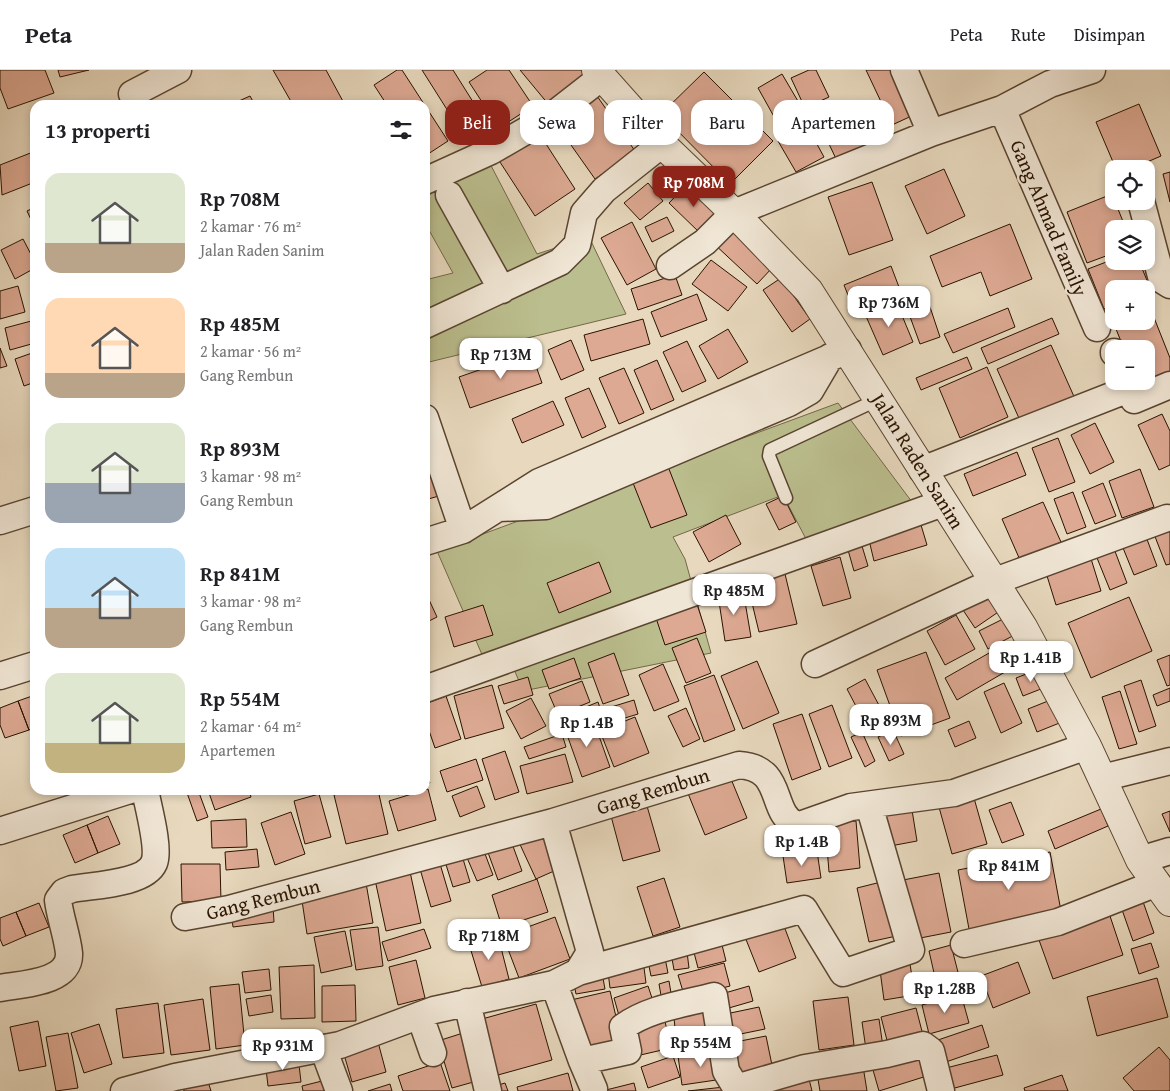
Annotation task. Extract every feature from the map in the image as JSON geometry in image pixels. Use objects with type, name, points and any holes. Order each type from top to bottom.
[{"type":"street","points":[[132,94],[178,70]]},
{"type":"street","points":[[904,70],[932,133]]},
{"type":"street","points":[[670,266],[705,242],[734,213],[932,133],[1002,109],[1047,77],[1092,70]]},
{"type":"street","points":[[430,179],[490,151],[553,115],[599,73]]},
{"type":"street","name":"Jalan Raden Sanim","points":[[599,73],[623,100]]},
{"type":"street","name":"Gang Ahmad Family","points":[[1002,109],[1097,328]]},
{"type":"street","points":[[430,324],[560,262],[577,246],[584,213],[604,190],[661,145]]},
{"type":"street","name":"Jalan Raden Sanim","points":[[663,145],[734,213],[809,291],[839,354],[879,399],[943,504],[995,581],[1050,675],[1087,746],[1140,860],[1163,893]]},
{"type":"street","points":[[449,195],[502,290]]},
{"type":"street","points":[[1143,210],[1162,280],[1170,286]]},
{"type":"street","points":[[430,540],[463,530],[539,482],[839,354]]},
{"type":"street","points":[[1129,390],[1134,400],[1170,385]]},
{"type":"street","points":[[922,470],[1115,390]]},
{"type":"street","points":[[430,433],[463,530]]},
{"type":"street","points":[[430,686],[943,504]]},
{"type":"street","points":[[0,521],[30,512]]},
{"type":"street","points":[[815,664],[995,581],[1167,518]]},
{"type":"street","points":[[0,676],[30,667]]},
{"type":"street","name":"Gang Rembun","points":[[186,917],[229,909],[553,822],[739,765],[754,766],[766,775],[789,822],[797,826],[851,807],[954,793],[1087,746]]},
{"type":"street","points":[[1102,778],[1170,761]]},
{"type":"street","points":[[0,830],[114,795]]},
{"type":"street","points":[[0,988],[47,978],[60,972],[67,965],[69,954],[58,900],[64,892],[136,878],[148,873],[155,862],[155,850],[146,795]]},
{"type":"street","points":[[124,1091],[177,1084],[340,1045],[420,1016],[467,1002],[554,984],[578,972],[804,909],[843,973],[911,950],[869,805]]},
{"type":"street","points":[[553,822],[590,952],[578,972]]},
{"type":"street","points":[[1140,860],[1170,851]]},
{"type":"street","points":[[964,944],[1058,922],[1163,893]]},
{"type":"street","points":[[554,984],[594,1089]]},
{"type":"street","points":[[582,1061],[628,1051],[623,1026],[632,1020],[660,1009],[714,996],[726,1071],[737,1090],[805,1068],[887,1054],[923,1045],[931,1051],[941,1091]]},
{"type":"street","points":[[467,1002],[488,1091]]},
{"type":"street","points":[[420,1016],[433,1053]]},
{"type":"street","points":[[323,1048],[339,1091]]},
{"type":"lane","points":[[786,498],[769,456],[770,450],[879,399]]},
{"type":"green space","points":[[486,156],[537,254],[589,237],[626,314],[430,362],[430,279],[453,273],[430,232],[430,181]]},
{"type":"green space","points":[[838,403],[912,502],[806,539],[783,495],[673,537],[685,559],[711,653],[523,691],[509,657],[487,666],[437,551]]},
{"type":"building","points":[[0,70],[45,70],[54,93],[8,109],[0,88]]},
{"type":"building","points":[[58,70],[89,70],[60,77]]},
{"type":"building","points":[[273,70],[326,70],[342,100],[290,100]]},
{"type":"building","points":[[397,70],[402,70],[422,100],[384,100],[374,85]]},
{"type":"building","points":[[422,70],[453,70],[472,100],[445,100],[445,106]]},
{"type":"building","points":[[487,70],[509,70],[529,100],[520,100],[520,114],[510,121],[510,100],[481,100],[469,82]]},
{"type":"building","points":[[520,70],[581,70],[585,75],[555,100],[545,100]]},
{"type":"building","points":[[809,70],[816,70],[829,97],[822,100],[801,100],[791,78]]},
{"type":"building","points":[[866,70],[899,70],[918,113],[894,124],[894,100],[880,100]]},
{"type":"building","points":[[704,72],[732,100],[691,100],[691,144],[681,134],[681,100],[675,100]]},
{"type":"building","points":[[782,74],[797,100],[773,100],[773,115],[758,88]]},
{"type":"building","points":[[595,93],[604,106],[604,145],[631,145],[635,151],[595,179],[571,145],[594,145],[594,100],[585,100]]},
{"type":"building","points":[[250,96],[252,100],[241,100]]},
{"type":"building","points":[[1139,104],[1161,156],[1152,160],[1112,160],[1096,122]]},
{"type":"building","points":[[430,114],[445,136],[445,143],[430,153]]},
{"type":"building","points":[[763,131],[773,141],[730,184],[692,145],[763,145]]},
{"type":"building","points":[[520,145],[547,145],[575,189],[535,216],[498,159]]},
{"type":"building","points":[[780,145],[817,145],[824,157],[796,172]]},
{"type":"building","points":[[830,145],[876,145],[838,163]]},
{"type":"building","points":[[30,153],[30,184],[2,195],[0,165]]},
{"type":"building","points":[[669,167],[679,177],[672,185],[661,175]]},
{"type":"building","points":[[944,169],[965,216],[927,234],[905,186]]},
{"type":"building","points":[[1170,172],[1170,202],[1163,174]]},
{"type":"building","points":[[872,182],[893,240],[849,255],[828,197]]},
{"type":"building","points":[[648,183],[663,201],[640,220],[624,203]]},
{"type":"building","points":[[688,183],[720,214],[701,234],[669,203]]},
{"type":"building","points":[[1105,197],[1105,210],[1118,210],[1122,220],[1105,220],[1105,256],[1087,263],[1067,212]]},
{"type":"building","points":[[667,217],[674,231],[652,242],[645,227]]},
{"type":"building","points":[[632,222],[656,269],[627,285],[601,238]]},
{"type":"building","points":[[1010,224],[1032,279],[990,296],[981,272],[942,287],[930,256]]},
{"type":"building","points":[[728,226],[773,267],[757,284],[712,242]]},
{"type":"building","points":[[23,239],[30,252],[30,271],[15,279],[1,250]]},
{"type":"building","points":[[711,260],[747,287],[728,311],[692,284]]},
{"type":"building","points":[[1105,262],[1105,270],[1143,270],[1147,280],[1105,280],[1104,309],[1088,269]]},
{"type":"building","points":[[891,266],[902,295],[855,313],[844,285]]},
{"type":"building","points":[[675,275],[682,295],[638,310],[631,289]]},
{"type":"building","points":[[781,278],[810,319],[792,332],[763,290]]},
{"type":"building","points":[[18,286],[25,312],[0,319],[0,291]]},
{"type":"building","points":[[697,294],[707,320],[661,337],[651,312]]},
{"type":"building","points":[[926,295],[940,337],[920,344],[905,303]]},
{"type":"building","points":[[896,301],[913,342],[883,355],[865,314]]},
{"type":"building","points":[[1008,308],[1015,327],[953,353],[944,334]]},
{"type":"building","points":[[1052,318],[1059,334],[988,364],[981,348]]},
{"type":"building","points":[[643,319],[650,344],[591,361],[584,335]]},
{"type":"building","points":[[1155,320],[1170,358],[1170,379],[1155,385],[1155,340],[1120,340],[1116,330],[1155,330]]},
{"type":"building","points":[[30,321],[30,344],[10,350],[5,328]]},
{"type":"building","points":[[728,329],[748,362],[718,379],[699,346]]},
{"type":"building","points":[[571,340],[584,370],[561,380],[548,350]]},
{"type":"building","points":[[687,341],[706,381],[682,392],[663,352]]},
{"type":"building","points":[[1051,345],[1076,401],[1022,425],[997,369]]},
{"type":"building","points":[[0,348],[7,366],[0,368]]},
{"type":"building","points":[[531,352],[542,383],[470,408],[459,377]]},
{"type":"building","points":[[30,354],[30,384],[24,386],[15,359]]},
{"type":"building","points":[[967,357],[972,369],[921,390],[916,378]]},
{"type":"building","points":[[657,360],[674,400],[651,410],[634,370]]},
{"type":"building","points":[[987,367],[1008,417],[960,438],[939,388]]},
{"type":"building","points":[[624,368],[644,413],[619,424],[599,378]]},
{"type":"building","points":[[589,388],[606,427],[582,438],[565,398]]},
{"type":"building","points":[[553,401],[564,425],[522,443],[512,419]]},
{"type":"building","points":[[1162,414],[1170,431],[1170,465],[1159,470],[1138,425]]},
{"type":"building","points":[[1095,423],[1114,462],[1090,474],[1071,435]]},
{"type":"building","points":[[1058,438],[1075,482],[1049,492],[1032,448]]},
{"type":"building","points":[[1017,452],[1026,475],[973,496],[964,474]]},
{"type":"building","points":[[430,456],[442,495],[430,499]]},
{"type":"building","points":[[667,464],[687,515],[651,528],[631,478]]},
{"type":"building","points":[[1140,469],[1154,507],[1122,518],[1109,481]]},
{"type":"building","points":[[1103,483],[1116,516],[1095,524],[1082,492]]},
{"type":"building","points":[[1073,492],[1086,527],[1067,534],[1054,499]]},
{"type":"building","points":[[783,496],[796,522],[779,530],[766,504]]},
{"type":"building","points":[[1043,502],[1061,542],[1020,560],[1002,519]]},
{"type":"building","points":[[726,515],[741,544],[709,562],[693,532]]},
{"type":"building","points":[[921,525],[927,545],[874,561],[869,540]]},
{"type":"building","points":[[1170,528],[1170,564],[1166,565],[1154,534]]},
{"type":"building","points":[[1145,534],[1157,566],[1134,575],[1121,543]]},
{"type":"building","points":[[862,546],[868,566],[854,571],[848,550]]},
{"type":"building","points":[[1113,546],[1127,583],[1110,590],[1095,553]]},
{"type":"building","points":[[1088,549],[1101,591],[1056,605],[1043,563]]},
{"type":"building","points":[[840,557],[851,598],[823,606],[811,566]]},
{"type":"building","points":[[599,562],[611,592],[559,613],[547,583]]},
{"type":"building","points":[[785,574],[797,624],[759,632],[747,582]]},
{"type":"building","points":[[995,588],[1007,606],[975,628],[963,610]]},
{"type":"building","points":[[743,590],[751,637],[725,641],[718,595]]},
{"type":"building","points":[[1129,597],[1152,651],[1091,678],[1068,623]]},
{"type":"building","points":[[695,598],[706,632],[665,645],[654,612]]},
{"type":"building","points":[[430,602],[437,617],[430,620]]},
{"type":"building","points":[[483,605],[493,635],[454,647],[445,617]]},
{"type":"building","points":[[1013,614],[1022,631],[988,649],[979,631]]},
{"type":"building","points":[[956,615],[975,649],[945,665],[927,631]]},
{"type":"building","points":[[697,638],[711,673],[686,683],[672,648]]},
{"type":"building","points":[[1005,644],[1017,665],[957,700],[945,678]]},
{"type":"building","points":[[926,652],[950,718],[901,736],[877,670]]},
{"type":"building","points":[[614,653],[629,695],[603,704],[588,663]]},
{"type":"building","points":[[1170,655],[1170,685],[1167,686],[1157,660]]},
{"type":"building","points":[[574,658],[581,678],[549,689],[542,670]]},
{"type":"building","points":[[757,661],[779,713],[743,729],[721,676]]},
{"type":"building","points":[[663,664],[679,701],[654,711],[639,675]]},
{"type":"building","points":[[1039,669],[1046,687],[1023,696],[1016,678]]},
{"type":"building","points":[[714,675],[735,730],[704,742],[684,686]]},
{"type":"building","points":[[528,677],[533,695],[504,704],[498,686]]},
{"type":"building","points":[[865,679],[889,724],[870,733],[847,689]]},
{"type":"building","points":[[1141,680],[1156,726],[1139,732],[1124,686]]},
{"type":"building","points":[[582,681],[590,702],[558,715],[549,694]]},
{"type":"building","points":[[1004,683],[1022,723],[1001,733],[984,692]]},
{"type":"building","points":[[492,685],[504,728],[465,739],[454,696]]},
{"type":"building","points":[[1170,688],[1170,701],[1157,706],[1153,695]]},
{"type":"building","points":[[1120,691],[1137,744],[1119,749],[1102,697]]},
{"type":"building","points":[[446,696],[461,739],[435,748],[430,734],[430,702]]},
{"type":"building","points":[[30,697],[29,730],[18,701]]},
{"type":"building","points":[[531,698],[546,726],[521,739],[506,711]]},
{"type":"building","points":[[1053,699],[1062,722],[1037,732],[1028,709]]},
{"type":"building","points":[[634,700],[638,714],[612,722],[608,708]]},
{"type":"building","points":[[18,701],[29,730],[5,738],[0,725],[0,708]]},
{"type":"building","points":[[598,702],[601,711],[566,725],[562,717]]},
{"type":"building","points":[[832,705],[852,758],[829,767],[809,714]]},
{"type":"building","points":[[686,708],[700,739],[683,747],[668,716]]},
{"type":"building","points":[[802,714],[821,769],[792,780],[773,724]]},
{"type":"building","points":[[635,717],[649,753],[614,767],[600,731]]},
{"type":"building","points":[[593,719],[610,767],[582,777],[565,729]]},
{"type":"building","points":[[969,721],[976,738],[955,747],[948,730]]},
{"type":"building","points":[[893,730],[904,754],[889,761],[878,737]]},
{"type":"building","points":[[862,732],[875,761],[865,767],[851,737]]},
{"type":"building","points":[[562,734],[566,747],[529,759],[524,747]]},
{"type":"building","points":[[505,751],[519,792],[495,800],[482,759]]},
{"type":"building","points":[[565,754],[573,782],[527,794],[520,766]]},
{"type":"building","points":[[476,759],[483,780],[447,792],[440,771]]},
{"type":"building","points":[[729,774],[747,818],[705,835],[687,791]]},
{"type":"building","points":[[477,786],[485,807],[460,817],[452,796]]},
{"type":"building","points":[[972,791],[987,844],[952,854],[937,800]]},
{"type":"building","points":[[188,795],[200,795],[208,817],[197,821]]},
{"type":"building","points":[[210,795],[250,795],[251,797],[215,810]]},
{"type":"building","points":[[319,795],[331,837],[305,844],[294,801]]},
{"type":"building","points":[[334,795],[379,795],[388,834],[346,844]]},
{"type":"building","points":[[408,795],[430,795],[436,820],[398,831],[389,801]]},
{"type":"building","points":[[1011,802],[1024,835],[1002,843],[989,810]]},
{"type":"building","points":[[647,806],[660,851],[623,861],[611,816]]},
{"type":"building","points":[[1101,809],[1108,826],[1055,849],[1048,831]]},
{"type":"building","points":[[912,810],[917,841],[885,847],[880,816]]},
{"type":"building","points":[[1170,811],[1170,832],[1162,814]]},
{"type":"building","points":[[291,812],[305,854],[275,865],[261,823]]},
{"type":"building","points":[[108,816],[120,844],[98,853],[87,825]]},
{"type":"building","points":[[246,819],[247,847],[212,848],[211,821]]},
{"type":"building","points":[[856,821],[860,868],[829,872],[825,823]]},
{"type":"building","points":[[87,825],[98,853],[75,863],[63,835]]},
{"type":"building","points":[[542,825],[563,867],[536,879],[517,838]]},
{"type":"building","points":[[510,838],[522,871],[498,880],[486,847]]},
{"type":"building","points":[[482,846],[493,875],[477,881],[465,853]]},
{"type":"building","points":[[257,849],[259,867],[226,870],[225,852]]},
{"type":"building","points":[[460,849],[470,882],[453,887],[443,855]]},
{"type":"building","points":[[817,851],[821,878],[787,883],[783,856]]},
{"type":"building","points":[[1050,852],[1061,911],[969,929],[958,870]]},
{"type":"building","points":[[438,857],[451,901],[431,907],[418,862]]},
{"type":"building","points":[[181,864],[220,864],[221,901],[182,902]]},
{"type":"building","points":[[409,867],[421,923],[386,931],[374,875]]},
{"type":"building","points":[[939,873],[951,932],[910,940],[898,881]]},
{"type":"building","points":[[664,878],[680,927],[653,936],[637,887]]},
{"type":"building","points":[[537,879],[548,912],[502,927],[492,895]]},
{"type":"building","points":[[889,880],[901,935],[869,942],[857,888]]},
{"type":"building","points":[[366,883],[373,923],[307,934],[301,894]]},
{"type":"building","points":[[1141,896],[1154,933],[1133,941],[1120,904]]},
{"type":"building","points":[[39,903],[49,927],[26,936],[16,912]]},
{"type":"building","points":[[273,906],[274,922],[233,927],[231,910]]},
{"type":"building","points":[[16,912],[26,936],[3,946],[0,939],[0,918]]},
{"type":"building","points":[[1110,916],[1123,955],[1053,979],[1039,940]]},
{"type":"building","points":[[555,917],[570,959],[519,978],[503,936]]},
{"type":"building","points":[[781,918],[796,958],[759,972],[743,932]]},
{"type":"building","points":[[378,927],[383,966],[356,970],[350,930]]},
{"type":"building","points":[[424,929],[431,948],[388,961],[382,942]]},
{"type":"building","points":[[345,931],[352,966],[321,973],[314,937]]},
{"type":"building","points":[[719,933],[726,961],[698,968],[691,941]]},
{"type":"building","points":[[498,936],[509,979],[482,987],[469,944]]},
{"type":"building","points":[[1151,943],[1159,967],[1139,974],[1131,949]]},
{"type":"building","points":[[686,944],[689,968],[674,970],[670,947]]},
{"type":"building","points":[[951,945],[960,980],[937,986],[929,951]]},
{"type":"building","points":[[664,953],[668,973],[651,976],[647,956]]},
{"type":"building","points":[[909,958],[915,995],[884,1000],[879,963]]},
{"type":"building","points":[[416,960],[425,998],[398,1005],[389,967]]},
{"type":"building","points":[[643,960],[646,983],[610,988],[607,964]]},
{"type":"building","points":[[1018,962],[1030,993],[993,1008],[981,976]]},
{"type":"building","points":[[724,963],[730,986],[685,998],[678,975]]},
{"type":"building","points":[[314,965],[315,1018],[281,1019],[279,967]]},
{"type":"building","points":[[269,969],[271,990],[245,993],[242,972]]},
{"type":"building","points":[[602,973],[605,989],[576,994],[573,979]]},
{"type":"building","points":[[1157,978],[1168,1017],[1097,1036],[1087,997]]},
{"type":"building","points":[[669,981],[672,999],[662,1001],[659,984]]},
{"type":"building","points":[[239,984],[245,1045],[216,1049],[210,987]]},
{"type":"building","points":[[355,985],[356,1021],[322,1022],[322,986]]},
{"type":"building","points":[[648,986],[655,1007],[620,1019],[614,998]]},
{"type":"building","points":[[749,986],[753,1001],[722,1010],[718,995]]},
{"type":"building","points":[[610,991],[623,1047],[584,1056],[571,1000]]},
{"type":"building","points":[[961,994],[969,1023],[929,1034],[922,1005]]},
{"type":"building","points":[[271,995],[273,1012],[249,1016],[246,999]]},
{"type":"building","points":[[848,997],[854,1045],[819,1050],[813,1001]]},
{"type":"building","points":[[203,999],[210,1050],[171,1055],[164,1005]]},
{"type":"building","points":[[158,1003],[164,1053],[123,1058],[116,1009]]},
{"type":"building","points":[[536,1004],[552,1060],[498,1075],[482,1019]]},
{"type":"building","points":[[709,1005],[714,1041],[677,1046],[673,1009]]},
{"type":"building","points":[[759,1007],[765,1029],[726,1037],[721,1015]]},
{"type":"building","points":[[916,1008],[924,1039],[889,1048],[881,1017]]},
{"type":"building","points":[[664,1017],[671,1048],[636,1056],[629,1025]]},
{"type":"building","points":[[879,1019],[884,1054],[867,1056],[862,1022]]},
{"type":"building","points":[[38,1021],[46,1066],[19,1071],[10,1027]]},
{"type":"building","points":[[99,1024],[112,1064],[84,1073],[71,1033]]},
{"type":"building","points":[[982,1025],[989,1047],[943,1063],[935,1041]]},
{"type":"building","points":[[68,1033],[78,1088],[56,1091],[46,1037]]},
{"type":"building","points":[[463,1033],[477,1081],[452,1088],[438,1041]]},
{"type":"building","points":[[766,1036],[773,1070],[737,1077],[730,1043]]},
{"type":"building","points":[[378,1042],[386,1072],[352,1082],[343,1051]]},
{"type":"building","points":[[1159,1047],[1170,1060],[1170,1091],[1134,1091],[1123,1078]]},
{"type":"building","points":[[922,1048],[930,1075],[879,1091],[871,1063]]},
{"type":"building","points":[[720,1051],[723,1079],[682,1085],[678,1056]]},
{"type":"building","points":[[997,1055],[1003,1075],[951,1089],[946,1068]]},
{"type":"building","points":[[298,1056],[301,1082],[268,1086],[265,1060]]},
{"type":"building","points":[[673,1056],[680,1077],[648,1088],[641,1067]]},
{"type":"building","points":[[862,1060],[867,1091],[820,1091],[816,1068]]},
{"type":"building","points":[[440,1062],[450,1091],[403,1091],[398,1076]]},
{"type":"building","points":[[205,1072],[211,1091],[184,1091],[180,1080]]},
{"type":"building","points":[[568,1073],[573,1091],[518,1091],[517,1087]]},
{"type":"building","points":[[808,1075],[812,1091],[754,1091]]},
{"type":"building","points":[[1062,1075],[1068,1091],[1025,1091],[1024,1088]]},
{"type":"building","points":[[334,1078],[337,1091],[303,1091],[302,1086]]},
{"type":"building","points":[[505,1083],[508,1091],[496,1091],[495,1086]]},
{"type":"building","points":[[634,1083],[636,1091],[602,1091]]},
{"type":"building","points":[[390,1084],[392,1091],[368,1091]]},
{"type":"building","points":[[733,1086],[734,1091],[688,1091]]}]
